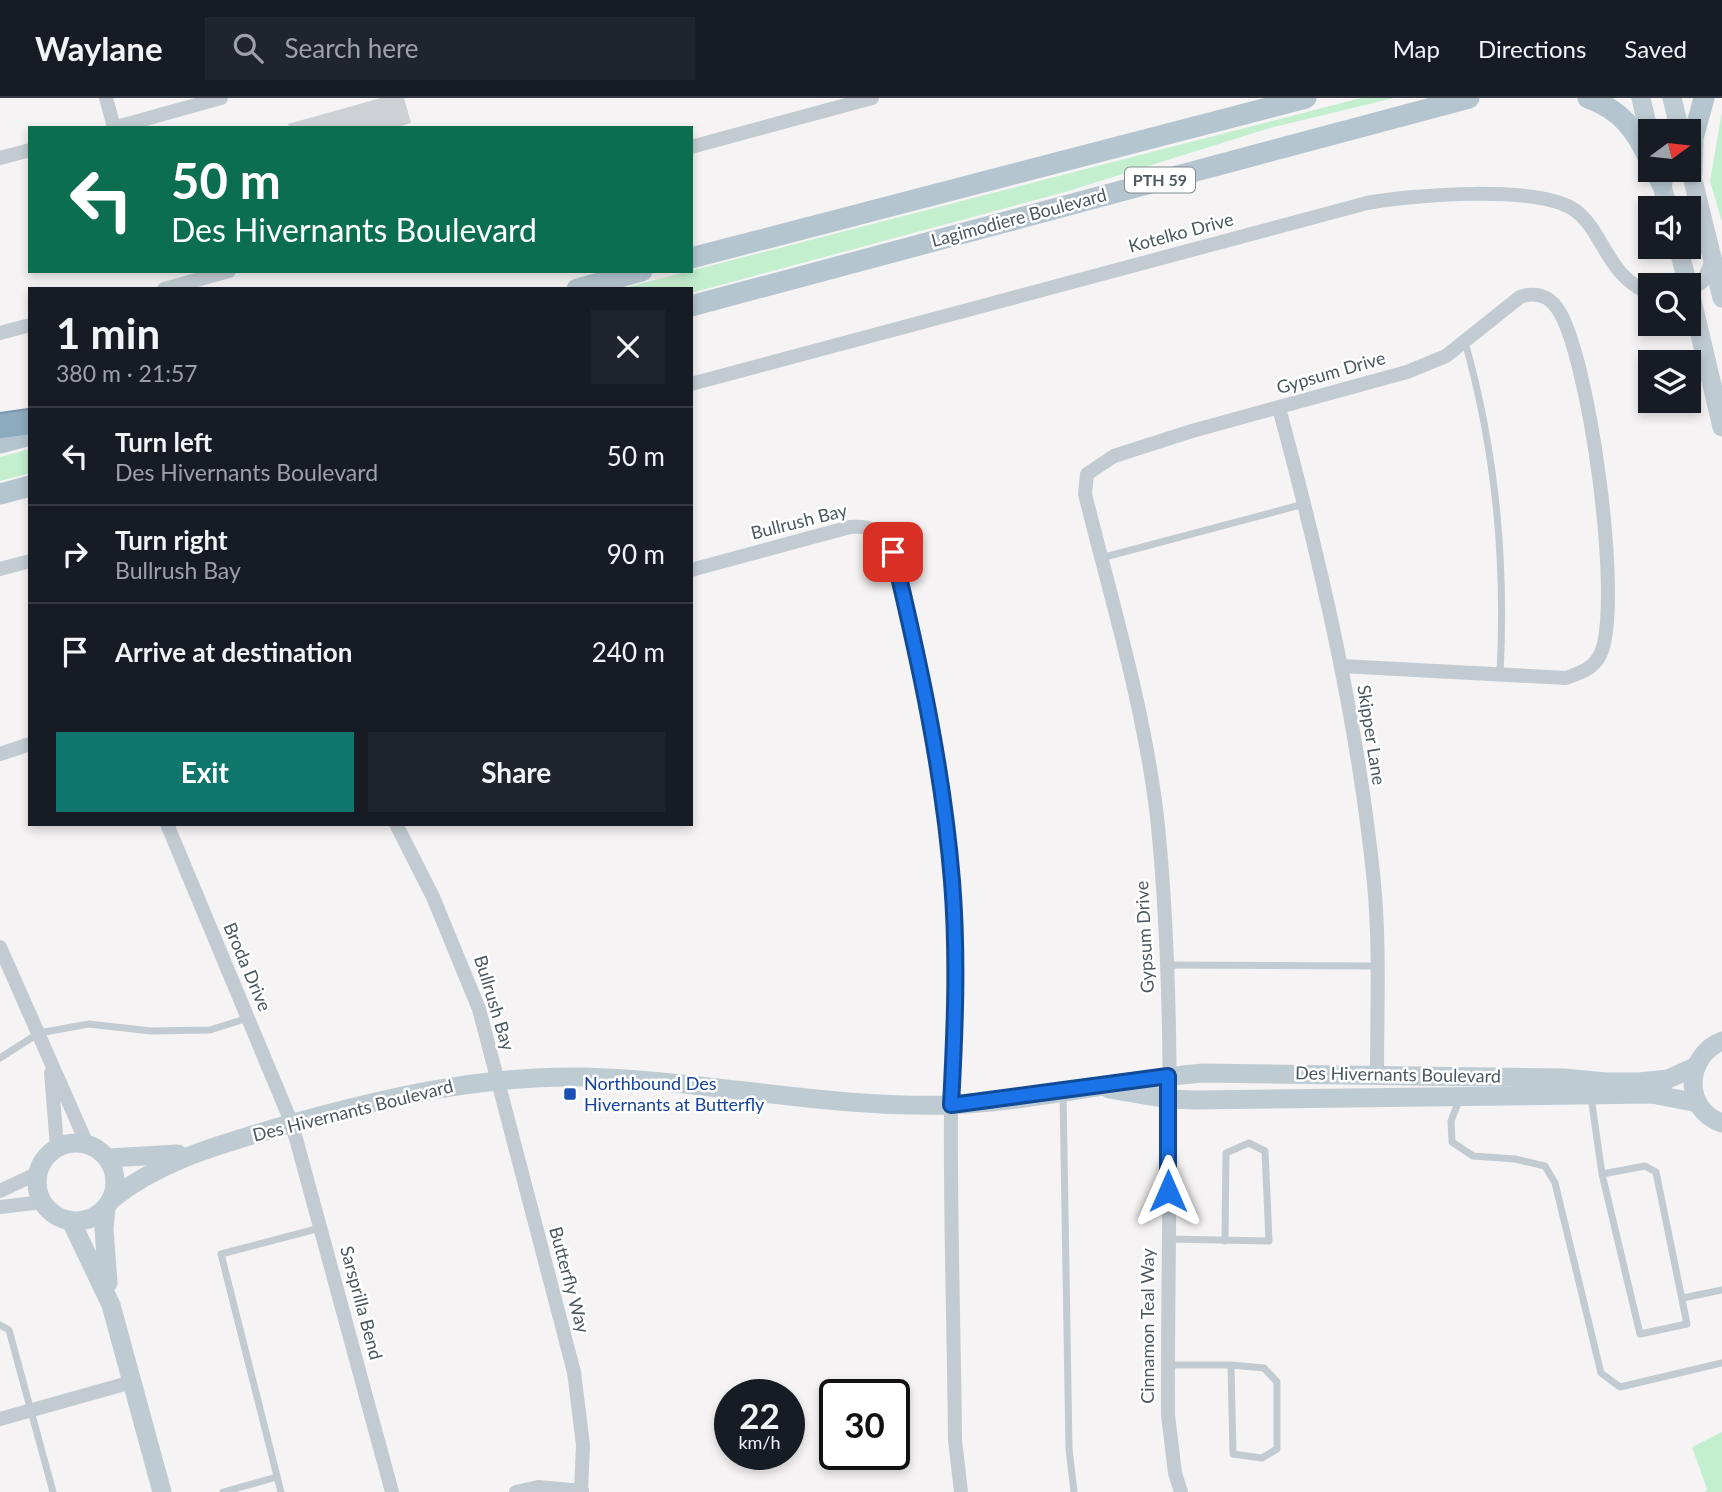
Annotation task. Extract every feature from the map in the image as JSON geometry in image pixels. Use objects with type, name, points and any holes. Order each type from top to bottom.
[{"type":"highway","points":[[0,426],[28,422]]},
{"type":"main road","name":"PTH 59","points":[[693,257],[1306,98]]},
{"type":"main road","name":"Lagimodiere Boulevard","points":[[693,305],[1469,98]]},
{"type":"main road","points":[[1588,98],[1635,130],[1638,136]]},
{"type":"main road","points":[[1698,119],[1704,98]]},
{"type":"main road","points":[[584,287],[635,273]]},
{"type":"main road","points":[[0,443],[28,436]]},
{"type":"main road","points":[[0,494],[28,487]]},
{"type":"street","points":[[106,98],[113,126]]},
{"type":"street","points":[[121,126],[221,98]]},
{"type":"street","points":[[693,146],[872,98]]},
{"type":"street","points":[[1641,98],[1646,119]]},
{"type":"street","points":[[1672,98],[1677,119]]},
{"type":"street","points":[[0,158],[28,151]]},
{"type":"street","points":[[1693,182],[1722,298]]},
{"type":"street","name":"Kotelko Drive","points":[[693,383],[1354,207],[1410,196],[1521,196],[1555,202],[1576,211],[1623,276],[1638,287]]},
{"type":"street","points":[[1701,282],[1712,258]]},
{"type":"street","points":[[171,287],[222,273]]},
{"type":"street","name":"Gypsum Drive","points":[[1168,1076],[1167,965],[1158,824],[1145,748],[1085,494],[1087,474],[1114,456],[1192,431],[1407,372],[1446,356],[1520,297],[1530,294],[1552,301],[1559,311],[1572,347],[1594,436],[1601,488],[1607,589],[1605,634],[1600,656],[1591,668],[1566,678],[1341,666]]},
{"type":"street","points":[[0,333],[28,326]]},
{"type":"street","points":[[1700,336],[1722,427]]},
{"type":"street","name":"Skipper Lane","points":[[1279,408],[1305,503],[1341,666],[1374,884],[1377,1075]]},
{"type":"street","name":"Bullrush Bay","points":[[693,569],[850,527],[864,526],[877,530],[887,540],[893,552],[923,680],[939,769],[952,881],[957,1000],[951,1105]]},
{"type":"street","points":[[0,569],[28,562]]},
{"type":"street","points":[[0,754],[28,745]]},
{"type":"street","name":"Broda Drive","points":[[168,826],[292,1124]]},
{"type":"street","name":"Bullrush Bay","points":[[397,826],[458,951],[479,1009],[497,1081]]},
{"type":"street","points":[[0,947],[87,1144]]},
{"type":"street","points":[[1720,1126],[1698,1103],[1693,1085],[1695,1067],[1708,1048],[1721,1039]]},
{"type":"street","points":[[50,1061],[57,1147]]},
{"type":"street","name":"Des Hivernants Boulevard","points":[[108,1203],[141,1177],[197,1152],[292,1124],[430,1090],[497,1081],[584,1077],[850,1101],[951,1105],[1168,1076],[1214,1073],[1639,1082],[1668,1079],[1695,1067]]},
{"type":"street","name":"Cinnamon Teal Way","points":[[1168,1076],[1168,1365],[1171,1449],[1181,1492]]},
{"type":"street","name":"Butterfly Way","points":[[497,1081],[573,1373],[583,1445],[582,1491]]},
{"type":"street","name":"Des Hivernants Boulevard","points":[[1097,1087],[1168,1099],[1652,1094],[1698,1103]]},
{"type":"street","points":[[951,1105],[955,1440],[961,1492]]},
{"type":"street","name":"Sarsprilla Bend","points":[[292,1124],[393,1492]]},
{"type":"street","points":[[108,1203],[90,1218],[71,1221],[55,1214],[43,1202],[37,1185],[43,1161],[57,1147],[75,1142],[87,1144],[108,1158],[115,1179],[108,1203],[105,1254],[111,1305],[162,1492]]},
{"type":"street","name":"Des Hivernants Boulevard","points":[[108,1158],[197,1152]]},
{"type":"street","points":[[0,1191],[38,1173]]},
{"type":"street","points":[[0,1207],[43,1202]]},
{"type":"street","points":[[71,1221],[111,1305]]},
{"type":"street","points":[[0,1419],[132,1382]]},
{"type":"street","points":[[516,1492],[538,1488],[582,1491]]},
{"type":"lane","points":[[1465,342],[1482,400],[1500,529],[1503,623],[1500,674]]},
{"type":"lane","points":[[1101,558],[1305,503]]},
{"type":"lane","points":[[1167,965],[1377,967]]},
{"type":"lane","points":[[0,1058],[39,1033],[89,1024],[151,1031],[210,1030],[248,1018]]},
{"type":"lane","points":[[1063,1092],[1069,1449],[1074,1492]]},
{"type":"lane","points":[[1590,1096],[1602,1174],[1640,1334],[1687,1324],[1656,1172],[1646,1166],[1602,1174]]},
{"type":"lane","points":[[1460,1098],[1451,1121],[1452,1142],[1473,1156],[1514,1159],[1545,1166],[1555,1183],[1601,1373],[1620,1387],[1722,1363]]},
{"type":"lane","points":[[1168,1239],[1225,1241],[1269,1241],[1265,1151],[1249,1143],[1226,1153],[1225,1241]]},
{"type":"lane","points":[[281,1492],[220,1254],[320,1227]]},
{"type":"lane","points":[[1683,1298],[1722,1290]]},
{"type":"lane","points":[[0,1325],[9,1330],[53,1492]]},
{"type":"lane","points":[[1168,1365],[1231,1365],[1264,1368],[1277,1382],[1277,1449],[1262,1458],[1233,1454],[1231,1365]]},
{"type":"lane","points":[[223,1492],[277,1477]]},
{"type":"green space","points":[[1361,98],[1394,98],[1270,128],[1065,192],[693,292],[693,287],[628,287],[682,273],[693,273],[693,270]]},
{"type":"green space","points":[[1722,112],[1722,222],[1710,181]]},
{"type":"green space","points":[[28,450],[28,474],[0,481],[0,457]]},
{"type":"green space","points":[[1722,1432],[1722,1492],[1705,1492],[1707,1489],[1692,1447]]},
{"type":"building","points":[[381,98],[404,98],[411,123],[401,126],[288,124]]},
{"type":"place","name":"Northbound Des Hivernants at Butterfly","points":[[570,1094]]},
{"type":"route","points":[[893,552],[923,680],[939,769],[952,881],[957,1000],[951,1105],[1168,1076],[1168,1191]]}]
